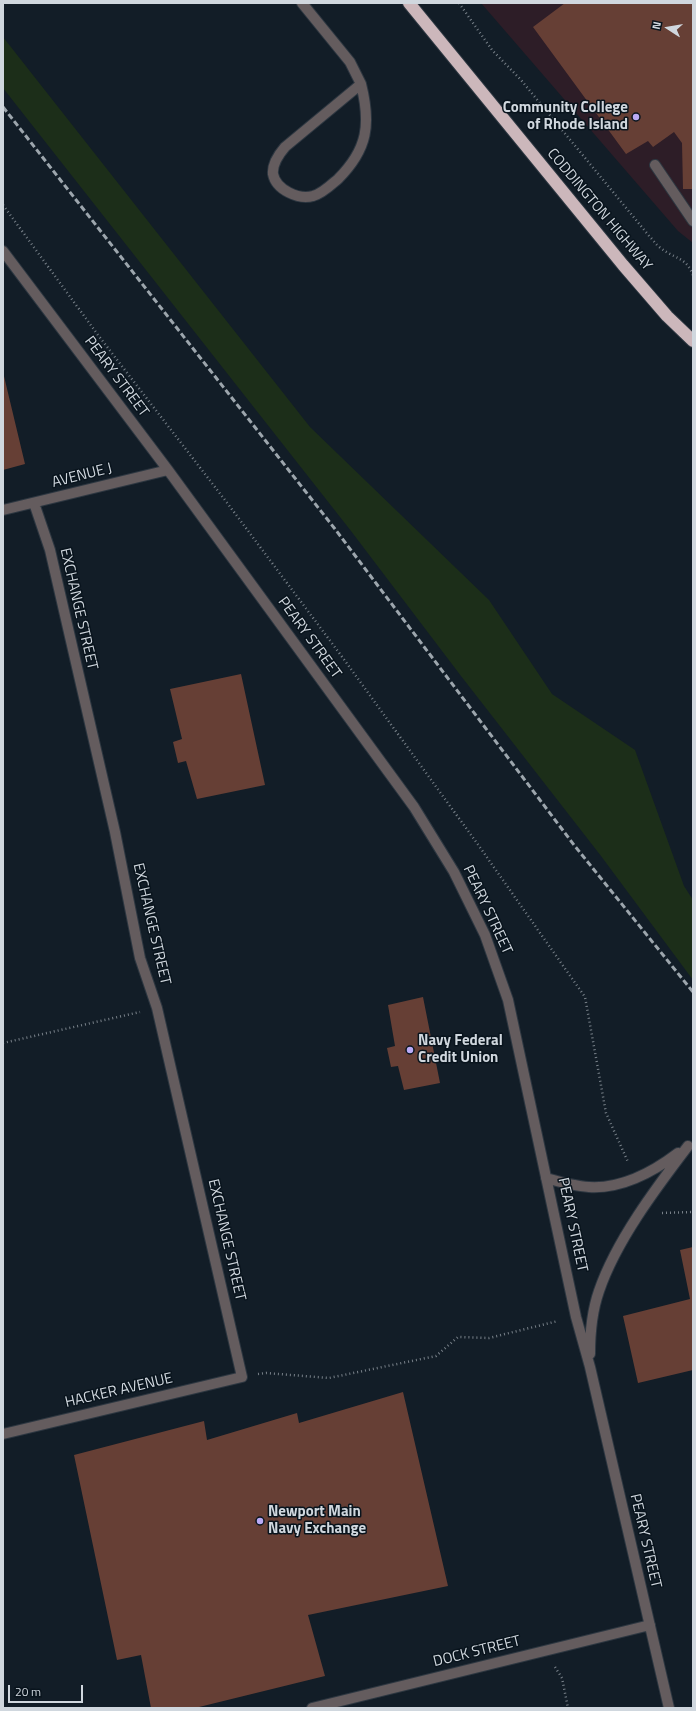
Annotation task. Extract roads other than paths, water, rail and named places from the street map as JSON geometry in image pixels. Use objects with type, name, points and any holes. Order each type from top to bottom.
[{"type":"highway","name":"CODDINGTON HIGHWAY","points":[[409,3],[626,269],[667,316],[693,341]]},
{"type":"street","points":[[302,3],[350,62],[361,84],[367,115],[366,133],[360,150],[349,168],[334,182],[314,196],[301,197],[283,188],[278,184],[273,174],[276,161],[285,147],[361,84]]},
{"type":"street","points":[[655,165],[693,221]]},
{"type":"street","name":"PEARY STREET","points":[[3,252],[168,470],[414,807],[454,872],[486,935],[508,1000],[576,1317],[590,1367],[669,1708]]},
{"type":"street","name":"AVENUE J","points":[[3,510],[168,470]]},
{"type":"street","name":"EXCHANGE STREET","points":[[34,503],[50,550],[113,825],[140,958],[157,1008],[242,1377]]},
{"type":"street","points":[[546,1178],[590,1187],[609,1186],[631,1180],[650,1172],[670,1160],[688,1146],[651,1196],[611,1264],[599,1291],[593,1312],[590,1333],[590,1367]]},
{"type":"street","name":"HACKER AVENUE","points":[[3,1434],[242,1377]]},
{"type":"street","name":"DOCK STREET","points":[[312,1708],[650,1625]]},
{"type":"railway","points":[[3,107],[335,529],[574,845],[693,992]]},
{"type":"place","name":"Community College of Rhode Island","points":[[636,117]]},
{"type":"place","name":"Navy Federal Credit Union","points":[[410,1050]]},
{"type":"place","name":"Newport Main Navy Exchange","points":[[260,1521]]}]
